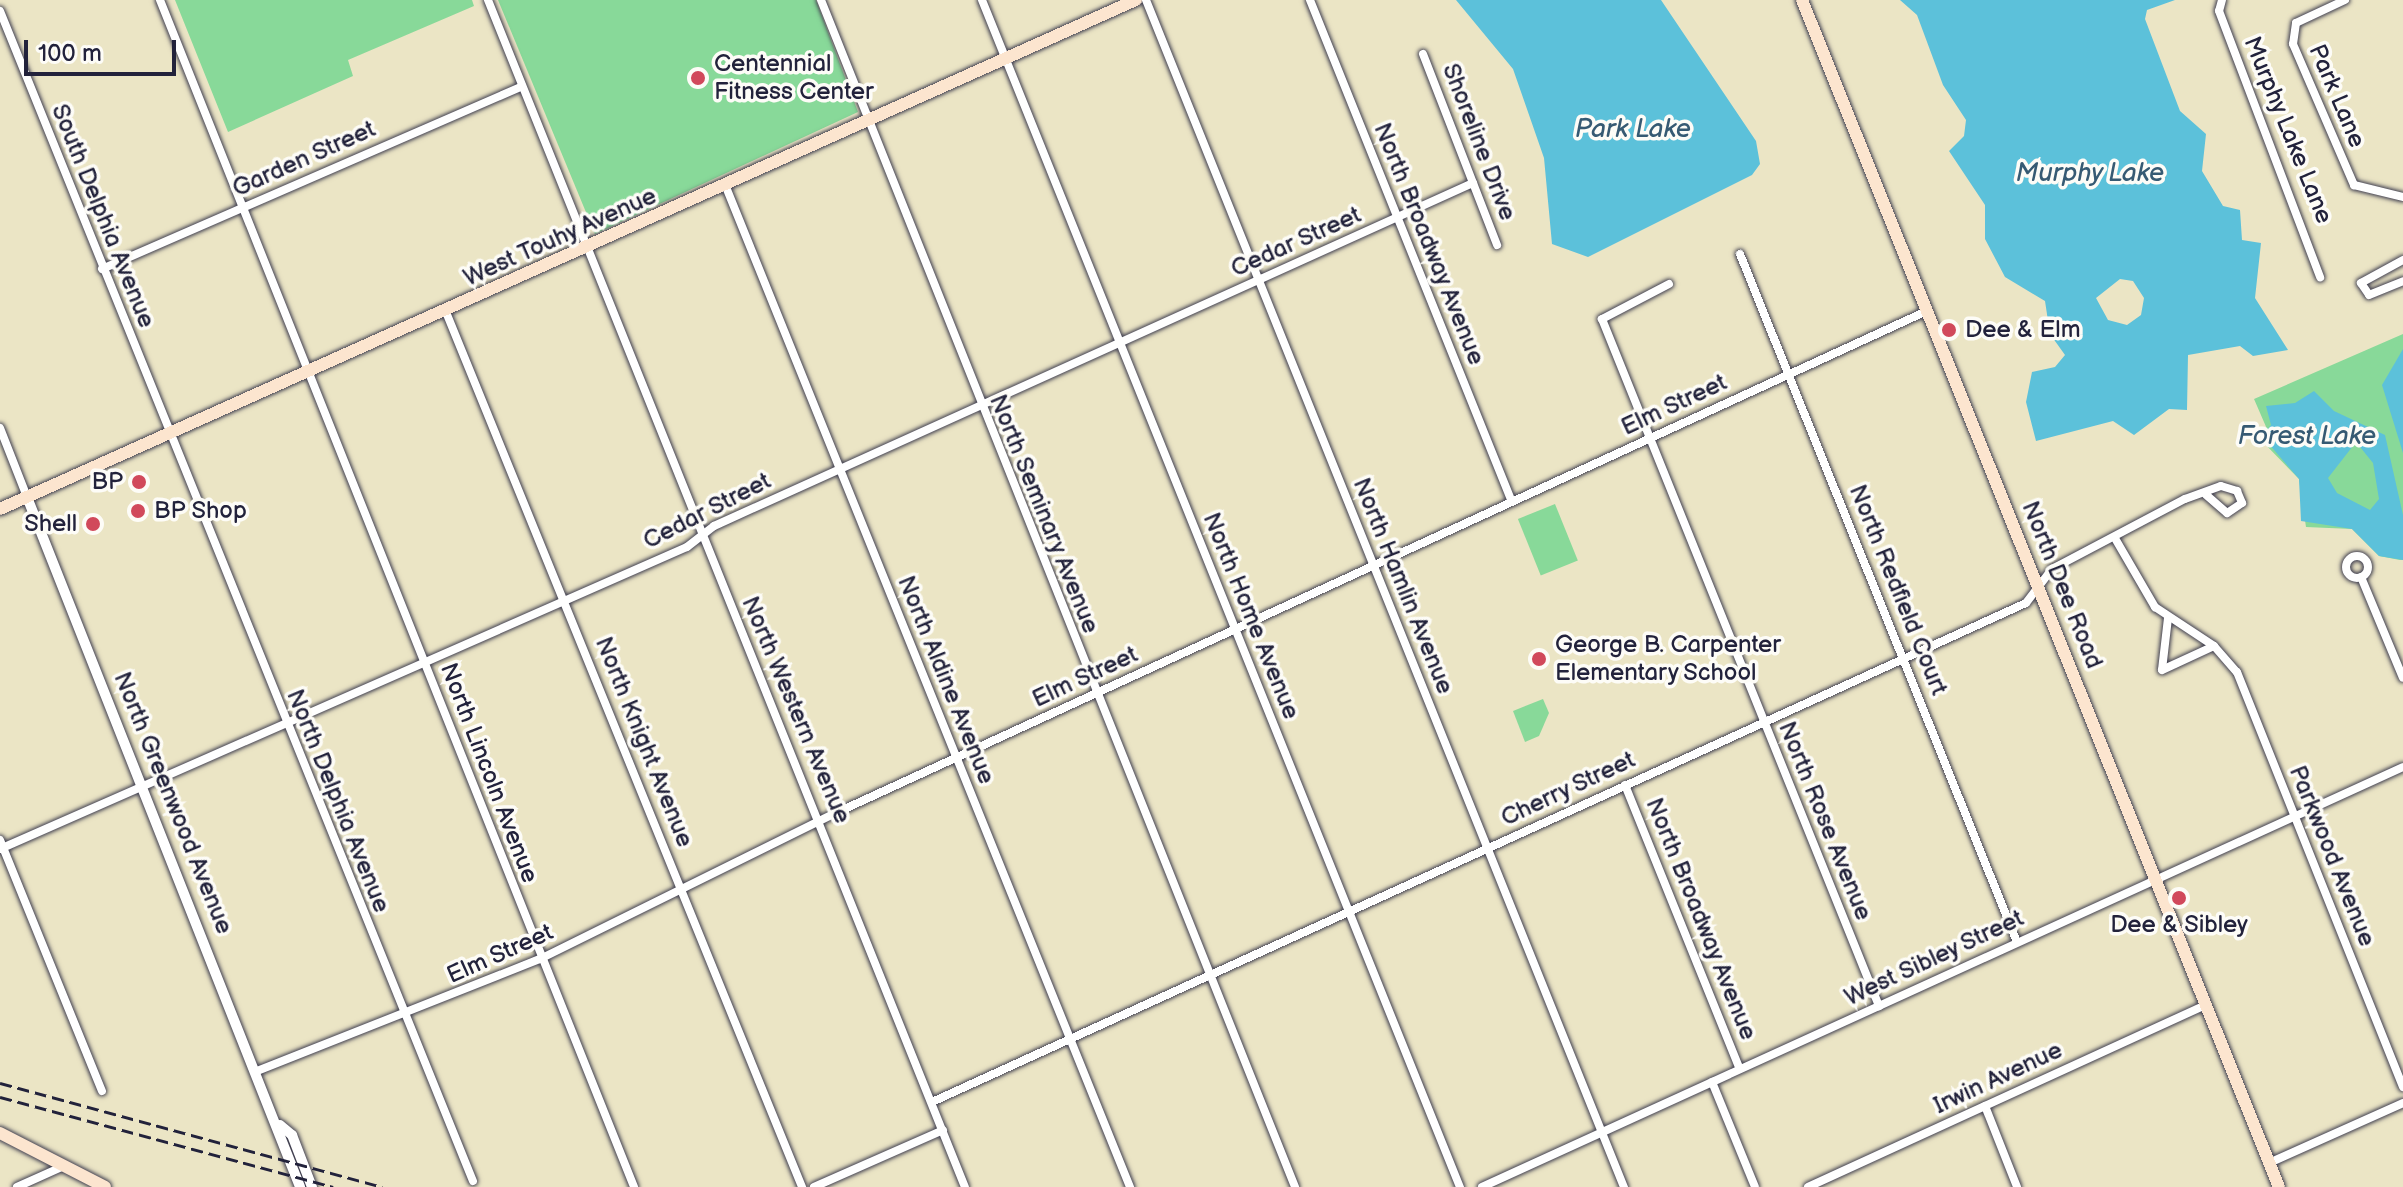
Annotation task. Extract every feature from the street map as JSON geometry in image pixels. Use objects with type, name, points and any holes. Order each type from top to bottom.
[{"type":"main road","name":"West Touhy Avenue","points":[[0,509],[588,250],[1136,0]]},
{"type":"main road","name":"North Dee Road","points":[[1802,0],[2279,1187]]},
{"type":"main road","points":[[0,1133],[70,1163],[105,1187]]},
{"type":"street","name":"North Lincoln Avenue","points":[[160,0],[540,959],[634,1187]]},
{"type":"street","name":"North Western Avenue","points":[[488,0],[965,1187]]},
{"type":"street","name":"North Seminary Avenue","points":[[821,0],[980,407],[1295,1187]]},
{"type":"street","name":"North Home Avenue","points":[[982,0],[1460,1187]]},
{"type":"street","name":"North Hamlin Avenue","points":[[1146,0],[1624,1187]]},
{"type":"street","name":"North Broadway Avenue","points":[[1310,0],[1512,502]]},
{"type":"street","name":"Murphy Lake Lane","points":[[2222,0],[2219,11],[2320,277]]},
{"type":"street","name":"Park Lane","points":[[2345,0],[2296,23],[2293,44],[2354,185],[2403,197]]},
{"type":"street","name":"South Delphia Avenue","points":[[0,11],[170,434]]},
{"type":"street","name":"Shoreline Drive","points":[[1423,54],[1497,245]]},
{"type":"street","name":"Garden Street","points":[[102,269],[522,86]]},
{"type":"street","name":"Cedar Street","points":[[1,846],[565,601],[839,469],[1473,183]]},
{"type":"street","name":"North Aldine Avenue","points":[[726,187],[1130,1187]]},
{"type":"street","name":"North Redfield Court","points":[[1740,254],[2017,942]]},
{"type":"street","points":[[2403,260],[2361,283],[2369,295],[2403,281]]},
{"type":"street","name":"North Rose Avenue","points":[[1669,284],[1602,319],[1879,1006]]},
{"type":"street","name":"Elm Street","points":[[257,1071],[404,1018],[540,959],[956,758],[1927,311]]},
{"type":"street","name":"North Knight Avenue","points":[[446,312],[802,1187]]},
{"type":"street","points":[[0,428],[27,497]]},
{"type":"street","name":"North Delphia Avenue","points":[[170,434],[284,724],[473,1181]]},
{"type":"street","name":"Cherry Street","points":[[932,1102],[2026,603],[2052,569],[2116,540],[2185,499],[2206,495]]},
{"type":"street","name":"North Greenwood Avenue","points":[[27,497],[280,1125],[300,1187]]},
{"type":"street","name":"Parkwood Avenue","points":[[2116,540],[2145,596],[2168,618],[2214,646],[2237,672],[2403,1087]]},
{"type":"street","points":[[2361,577],[2403,678]]},
{"type":"street","points":[[2168,618],[2162,670],[2214,646]]},
{"type":"street","name":"West Sibley Street","points":[[1482,1187],[2403,767]]},
{"type":"street","name":"North Broadway Avenue","points":[[1625,785],[1740,1069]]},
{"type":"street","points":[[1,846],[102,1091]]},
{"type":"street","name":"Irwin Avenue","points":[[1808,1187],[2205,1005]]},
{"type":"street","points":[[1712,1082],[1755,1187]]},
{"type":"street","points":[[2269,1163],[2403,1103]]},
{"type":"street","points":[[1985,1106],[2017,1187]]},
{"type":"street","name":"North Greenwood Avenue","points":[[280,1125],[292,1135],[312,1187]]},
{"type":"street","points":[[814,1187],[943,1130]]},
{"type":"street","points":[[17,1187],[70,1163]]},
{"type":"green space","points":[[175,0],[472,0],[474,6],[348,60],[353,76],[228,132]]},
{"type":"green space","points":[[498,0],[816,0],[858,112],[595,234]]},
{"type":"green space","points":[[2403,334],[2403,560],[2400,560],[2379,556],[2352,529],[2306,527],[2299,479],[2263,442],[2267,429],[2254,399]]},
{"type":"green space","points":[[1555,504],[1578,561],[1541,576],[1518,519]]},
{"type":"green space","points":[[1543,699],[1549,713],[1539,736],[1525,742],[1513,711]]},
{"type":"water","name":"Park Lake","points":[[1456,0],[1661,0],[1756,141],[1760,164],[1752,175],[1588,257],[1552,244],[1544,158],[1513,69]]},
{"type":"water","name":"Murphy Lake","points":[[1900,0],[2175,0],[2147,10],[2145,19],[2180,111],[2206,134],[2202,171],[2223,206],[2240,210],[2242,240],[2261,243],[2255,298],[2288,350],[2253,356],[2240,346],[2188,355],[2187,410],[2169,409],[2134,435],[2113,421],[2036,441],[2026,402],[2032,372],[2055,367],[2065,355],[2050,334],[2045,301],[2005,277],[1985,239],[1985,205],[1949,151],[1964,136],[1966,120],[1943,85],[1917,15]],"holes":[[[2120,279],[2133,281],[2144,298],[2141,315],[2127,325],[2108,320],[2096,298]]]},
{"type":"water","points":[[2403,349],[2403,453],[2382,385]]},
{"type":"water","name":"Forest Lake","points":[[2314,391],[2334,411],[2385,435],[2403,515],[2403,560],[2379,556],[2352,529],[2301,521],[2299,479],[2262,436],[2271,425],[2266,406],[2295,403]],"holes":[[[2356,442],[2373,463],[2379,499],[2370,510],[2337,493],[2328,478]]]},
{"type":"railway","points":[[0,1083],[382,1187]]},
{"type":"railway","points":[[0,1097],[333,1187]]},
{"type":"place","name":"Centennial Fitness Center","points":[[698,78]]},
{"type":"place","name":"Dee & Elm","points":[[1949,330]]},
{"type":"place","name":"BP","points":[[139,482]]},
{"type":"place","name":"BP Shop","points":[[138,511]]},
{"type":"place","name":"Shell","points":[[93,524]]},
{"type":"place","name":"George B. Carpenter Elementary School","points":[[1539,659]]},
{"type":"place","name":"Dee & Sibley","points":[[2179,898]]}]
